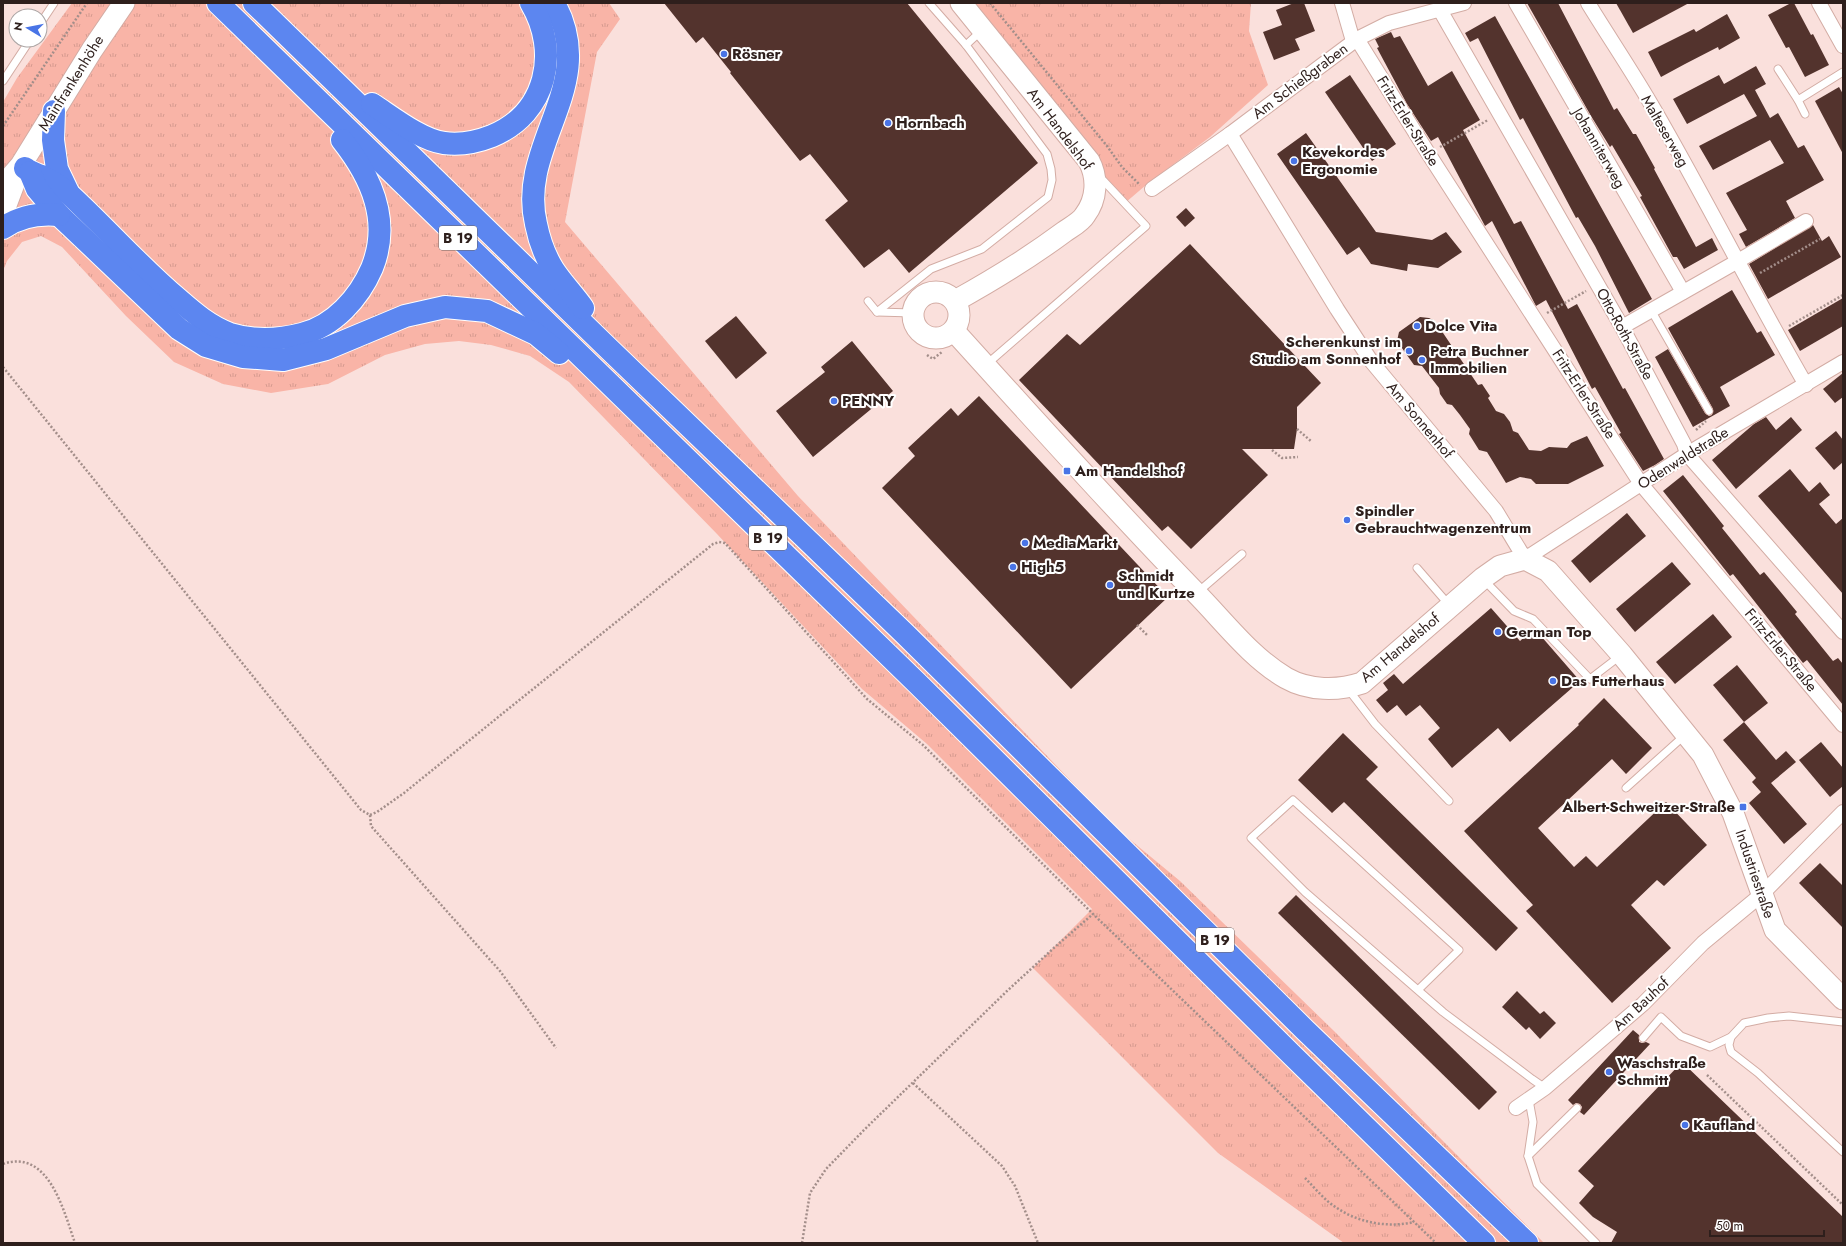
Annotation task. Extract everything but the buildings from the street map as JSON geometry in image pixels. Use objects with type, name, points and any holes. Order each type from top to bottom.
[{"type":"highway","name":"B 19","points":[[218,3],[918,684],[1484,1243]]},
{"type":"highway","name":"B 19","points":[[254,3],[608,348],[906,634],[1305,1030],[1528,1243]]},
{"type":"highway","points":[[333,80],[415,132],[443,143],[462,143],[481,140],[506,130],[524,115],[538,95],[546,72],[546,48],[541,23],[531,3]]},
{"type":"highway","points":[[554,3],[564,28],[568,63],[566,81],[534,176],[533,199],[535,223],[554,270],[580,303],[608,348]]},
{"type":"highway","points":[[25,168],[45,177],[68,192],[160,284],[205,322],[230,334],[252,338],[286,338],[312,332],[332,320],[360,291],[377,256],[380,230],[379,216],[372,190],[358,160],[299,83]]},
{"type":"highway","points":[[54,111],[53,140],[56,169],[68,192]]},
{"type":"highway","points":[[25,168],[37,189],[59,215],[179,329],[206,346],[243,358],[283,360],[326,349],[405,316],[445,307],[487,311],[536,334],[562,356],[618,392]]},
{"type":"highway","points":[[3,228],[13,221],[29,216],[42,214],[59,215]]},
{"type":"street","name":"Mainfrankenhöhe","points":[[3,212],[54,111],[92,50],[124,3]]},
{"type":"street","name":"Am Handelshof","points":[[955,301],[988,283],[1053,240],[1084,217],[1091,207],[1096,183],[1094,171],[1089,161],[961,3]]},
{"type":"street","name":"Fritz-Erler-Straße","points":[[1342,3],[1355,40],[1536,318],[1641,484],[1843,725]]},
{"type":"street","name":"Am Schießgraben","points":[[1152,189],[1230,134],[1355,40],[1389,24],[1464,3]]},
{"type":"street","name":"Johanniterweg","points":[[1516,3],[1683,292]]},
{"type":"street","name":"Malteserweg","points":[[1588,3],[1654,109],[1738,261],[1776,334],[1806,384]]},
{"type":"street","points":[[1819,3],[1843,46]]},
{"type":"street","name":"Otto-Roth-Straße","points":[[1440,10],[1622,327],[1685,449],[1843,632]]},
{"type":"street","name":"Am Sonnenhof","points":[[1230,134],[1337,309],[1372,361],[1496,511],[1525,559]]},
{"type":"street","name":"Mainfrankenhöhe","points":[[3,186],[25,168]]},
{"type":"street","points":[[1622,327],[1738,261],[1806,220]]},
{"type":"street","points":[[935,291],[946,294],[955,301],[959,311],[959,321],[954,331],[944,337],[933,338],[922,333],[915,324],[913,313],[916,302],[924,295],[935,291]]},
{"type":"street","name":"Am Handelshof","points":[[954,331],[1149,545],[1257,656],[1286,678],[1307,686],[1334,689],[1347,688],[1362,683],[1483,578],[1500,566],[1525,559]]},
{"type":"street","name":"Odenwaldstraße","points":[[1525,559],[1641,484],[1685,449],[1806,384],[1843,362]]},
{"type":"street","name":"Industriestraße","points":[[1525,559],[1548,571],[1622,655],[1703,755],[1734,813],[1761,895],[1775,930],[1843,999]]},
{"type":"street","points":[[1761,895],[1843,812]]},
{"type":"street","name":"Am Bauhof","points":[[1516,1108],[1545,1088],[1643,1004],[1703,943],[1761,895]]},
{"type":"lane","points":[[48,12],[54,3]]},
{"type":"lane","points":[[877,312],[931,269],[982,249],[1048,197],[1052,180],[1047,154],[966,45],[929,3]]},
{"type":"lane","points":[[966,45],[983,29]]},
{"type":"lane","points":[[3,80],[25,48]]},
{"type":"lane","points":[[1778,69],[1798,100],[1805,114]]},
{"type":"lane","points":[[1798,100],[1843,72]]},
{"type":"lane","points":[[986,366],[1146,226],[1094,171]]},
{"type":"lane","points":[[868,301],[877,312],[913,313]]},
{"type":"lane","points":[[1652,310],[1709,411]]},
{"type":"lane","points":[[1196,593],[1242,554]]},
{"type":"lane","points":[[1417,568],[1450,606]]},
{"type":"lane","points":[[1483,578],[1514,611],[1533,619],[1590,679],[1622,655]]},
{"type":"lane","points":[[1347,688],[1375,724],[1449,801]]},
{"type":"lane","points":[[1626,788],[1686,733]]},
{"type":"lane","points":[[1419,989],[1459,950],[1293,800],[1251,838],[1305,892],[1419,989],[1443,1012],[1532,1080],[1545,1088]]},
{"type":"lane","points":[[1643,1038],[1661,1018],[1681,1036],[1710,1047],[1730,1037],[1744,1023],[1768,1018],[1789,1016],[1843,1022]]},
{"type":"lane","points":[[1730,1037],[1729,1045],[1731,1052],[1758,1073],[1843,1152]]},
{"type":"lane","points":[[1529,1100],[1534,1122],[1528,1156],[1537,1184],[1596,1243]]},
{"type":"lane","points":[[1528,1156],[1577,1108]]},
{"type":"path","points":[[3,126],[87,3]]},
{"type":"path","points":[[990,3],[1122,166],[1140,185],[1152,189]]},
{"type":"path","points":[[1428,153],[1500,114]]},
{"type":"path","points":[[1747,280],[1820,239]]},
{"type":"path","points":[[1536,318],[1598,285]]},
{"type":"path","points":[[1776,334],[1843,295]]},
{"type":"path","points":[[927,355],[933,359],[942,352]]},
{"type":"path","points":[[3,367],[361,810],[370,815]]},
{"type":"path","points":[[1685,449],[1708,419],[1709,411]]},
{"type":"path","points":[[1297,429],[1312,442]]},
{"type":"path","points":[[1272,450],[1282,458],[1298,457]]},
{"type":"path","points":[[370,815],[404,794],[713,544],[719,542],[725,543],[867,699],[923,745],[1093,914],[1436,1243]]},
{"type":"path","points":[[1137,625],[1148,636]]},
{"type":"path","points":[[370,815],[371,826],[500,971],[556,1048]]},
{"type":"path","points":[[802,1243],[810,1193],[826,1169],[865,1129],[1045,956],[1093,914]]},
{"type":"path","points":[[1707,1075],[1843,1205]]},
{"type":"path","points":[[913,1084],[1002,1166],[1015,1186],[1038,1243]]},
{"type":"path","points":[[3,1164],[11,1162],[22,1163],[37,1168],[47,1178],[59,1198],[75,1243]]},
{"type":"path","points":[[1305,1178],[1337,1208],[1366,1222],[1398,1226],[1415,1222]]},
{"type":"green space","points":[[72,3],[609,3],[620,19],[597,52],[565,222],[798,496],[1116,828],[1180,881],[1334,1031],[1544,1243],[1344,1243],[1218,1153],[1033,968],[1092,909],[927,744],[862,689],[717,534],[569,382],[530,356],[491,345],[459,341],[425,344],[385,355],[328,384],[271,393],[223,384],[174,362],[126,316],[62,247],[41,236],[22,242],[7,261],[3,271],[3,102],[17,78],[39,48],[48,48],[48,36]]},
{"type":"green space","points":[[950,3],[1251,3],[1249,31],[1268,85],[1210,137],[1146,185],[1125,203]]},
{"type":"place","name":"Rösner","points":[[724,54]]},
{"type":"place","name":"Hornbach","points":[[888,123]]},
{"type":"place","name":"Kevekordes Ergonomie","points":[[1294,161]]},
{"type":"place","name":"Dolce Vita","points":[[1417,326]]},
{"type":"place","name":"Scherenkunst im Studio am Sonnenhof","points":[[1409,351]]},
{"type":"place","name":"Petra Buchner Immobilien","points":[[1422,360]]},
{"type":"place","name":"PENNY","points":[[834,401]]},
{"type":"place","name":"Am Handelshof","points":[[1067,471]]},
{"type":"place","name":"Spindler Gebrauchtwagenzentrum","points":[[1347,520]]},
{"type":"place","name":"MediaMarkt","points":[[1025,543]]},
{"type":"place","name":"High5","points":[[1013,567]]},
{"type":"place","name":"Schmidt und Kurtze","points":[[1110,585]]},
{"type":"place","name":"German Top","points":[[1498,632]]},
{"type":"place","name":"Das Futterhaus","points":[[1553,681]]},
{"type":"place","name":"Albert-Schweitzer-Straße","points":[[1743,807]]},
{"type":"place","name":"Waschstraße Schmitt","points":[[1609,1072]]},
{"type":"place","name":"Kaufland","points":[[1685,1125]]}]
